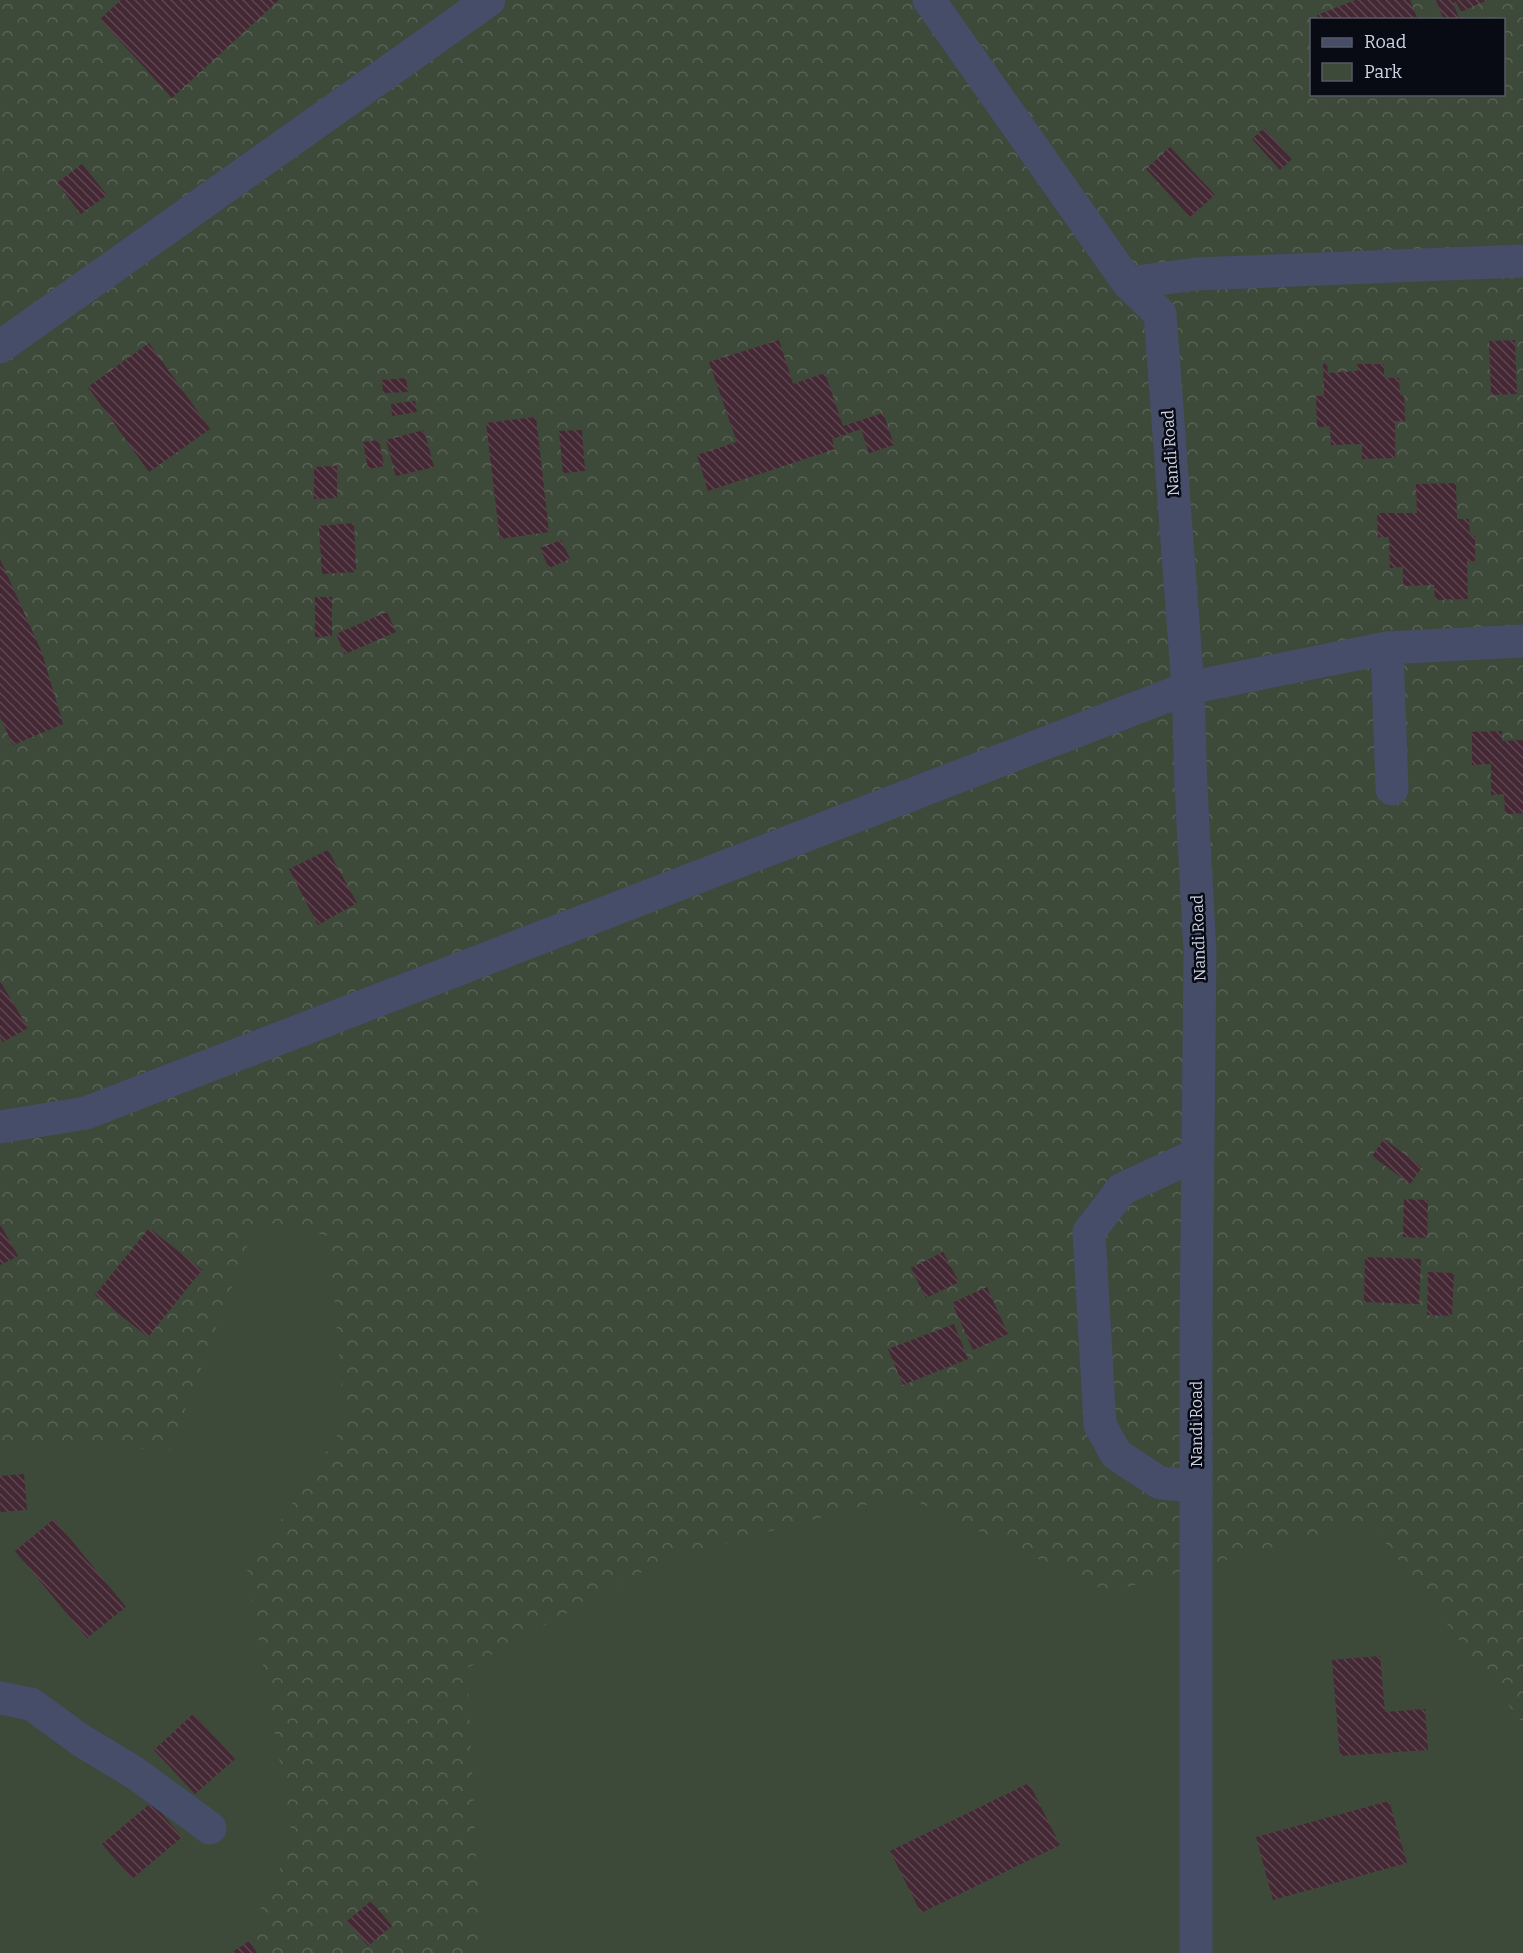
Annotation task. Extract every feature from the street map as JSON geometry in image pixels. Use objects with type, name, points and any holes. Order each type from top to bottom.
[{"type":"street","points":[[0,347],[489,0]]},
{"type":"street","name":"Nandi Road","points":[[929,0],[1128,283],[1160,314],[1188,688],[1200,952],[1196,1486],[1196,1953]]},
{"type":"street","points":[[1128,283],[1196,274],[1523,261]]},
{"type":"street","points":[[0,1127],[86,1113],[1188,688],[1387,648],[1523,641]]},
{"type":"street","points":[[1387,648],[1392,789]]},
{"type":"street","points":[[1196,1486],[1160,1483],[1116,1454],[1100,1425],[1089,1232],[1122,1188],[1198,1154]]},
{"type":"street","points":[[0,1698],[31,1704],[82,1741],[135,1773],[210,1828]]},
{"type":"green space","points":[[0,0],[1523,0],[1523,1953],[0,1953]]},
{"type":"green space","points":[[0,0],[1523,0],[1523,1724],[1369,1521],[1108,1592],[903,1495],[662,1561],[467,1668],[481,1953],[226,1953],[242,1948],[293,1841],[247,1571],[345,1424],[329,1236],[257,1220],[170,1450],[0,1441]]},
{"type":"building","points":[[121,0],[279,0],[172,98],[100,19]]},
{"type":"building","points":[[1356,0],[1410,0],[1417,18],[1318,18],[1317,15]]},
{"type":"building","points":[[1436,0],[1488,0],[1461,12],[1456,2],[1453,3],[1459,18],[1443,18]]},
{"type":"building","points":[[1264,128],[1292,159],[1280,170],[1252,139]]},
{"type":"building","points":[[1170,147],[1215,195],[1190,217],[1146,169]]},
{"type":"building","points":[[82,164],[107,195],[81,214],[57,183]]},
{"type":"building","points":[[779,340],[793,384],[825,373],[843,426],[883,413],[894,445],[869,453],[861,429],[832,439],[835,449],[708,491],[697,455],[737,442],[709,362]]},
{"type":"building","points":[[1515,340],[1517,394],[1491,395],[1489,341]]},
{"type":"building","points":[[149,343],[210,429],[149,472],[88,387]]},
{"type":"building","points":[[1327,363],[1328,373],[1358,371],[1357,364],[1384,364],[1384,378],[1399,378],[1400,395],[1404,395],[1405,421],[1395,421],[1395,458],[1362,459],[1362,444],[1331,445],[1330,426],[1317,427],[1316,396],[1324,396],[1323,364]]},
{"type":"building","points":[[406,378],[408,392],[383,393],[382,380]]},
{"type":"building","points":[[415,401],[417,412],[392,416],[391,404]]},
{"type":"building","points":[[536,417],[549,532],[500,539],[486,423]]},
{"type":"building","points":[[424,430],[434,467],[396,476],[386,440]]},
{"type":"building","points":[[582,430],[585,471],[563,473],[559,431]]},
{"type":"building","points":[[379,440],[384,466],[368,469],[363,442]]},
{"type":"building","points":[[337,466],[337,498],[314,499],[314,467]]},
{"type":"building","points":[[1456,483],[1457,519],[1469,519],[1470,536],[1475,536],[1475,561],[1467,561],[1468,599],[1435,600],[1434,585],[1403,586],[1403,567],[1390,568],[1389,537],[1378,537],[1377,513],[1417,513],[1416,484]]},
{"type":"building","points":[[354,523],[356,572],[322,574],[319,526]]},
{"type":"building","points":[[561,540],[570,559],[549,568],[540,548]]},
{"type":"building","points":[[0,559],[42,653],[63,724],[13,745],[0,717]]},
{"type":"building","points":[[315,597],[332,597],[332,636],[315,637]]},
{"type":"building","points":[[387,612],[396,632],[345,654],[336,634]]},
{"type":"building","points":[[1502,731],[1502,741],[1523,740],[1523,813],[1505,814],[1504,794],[1491,795],[1491,764],[1472,765],[1472,732]]},
{"type":"building","points":[[328,850],[357,903],[318,925],[289,869]]},
{"type":"building","points":[[0,981],[28,1028],[3,1042],[0,1037]]},
{"type":"building","points":[[1384,1139],[1422,1167],[1410,1184],[1372,1156]]},
{"type":"building","points":[[1404,1199],[1428,1200],[1427,1238],[1403,1237]]},
{"type":"building","points":[[0,1224],[18,1256],[0,1265]]},
{"type":"building","points":[[149,1228],[202,1270],[148,1337],[95,1295]]},
{"type":"building","points":[[943,1252],[959,1282],[926,1298],[911,1268]]},
{"type":"building","points":[[1365,1257],[1421,1259],[1419,1304],[1364,1302]]},
{"type":"building","points":[[1428,1272],[1454,1273],[1452,1316],[1427,1315]]},
{"type":"building","points":[[987,1287],[1008,1334],[973,1350],[952,1303]]},
{"type":"building","points":[[954,1324],[968,1359],[903,1385],[888,1349]]},
{"type":"building","points":[[24,1474],[27,1510],[0,1512],[0,1476]]},
{"type":"building","points":[[54,1519],[126,1607],[87,1638],[15,1551]]},
{"type":"building","points":[[1380,1656],[1385,1712],[1425,1709],[1428,1750],[1340,1756],[1332,1660]]},
{"type":"building","points":[[193,1714],[235,1759],[195,1794],[154,1750]]},
{"type":"building","points":[[1029,1783],[1060,1845],[921,1913],[890,1851]]},
{"type":"building","points":[[1389,1801],[1407,1863],[1273,1900],[1256,1837]]},
{"type":"building","points":[[152,1802],[182,1837],[132,1879],[102,1844]]},
{"type":"building","points":[[371,1901],[392,1926],[368,1946],[347,1921]]},
{"type":"building","points":[[249,1941],[257,1953],[231,1953]]}]
